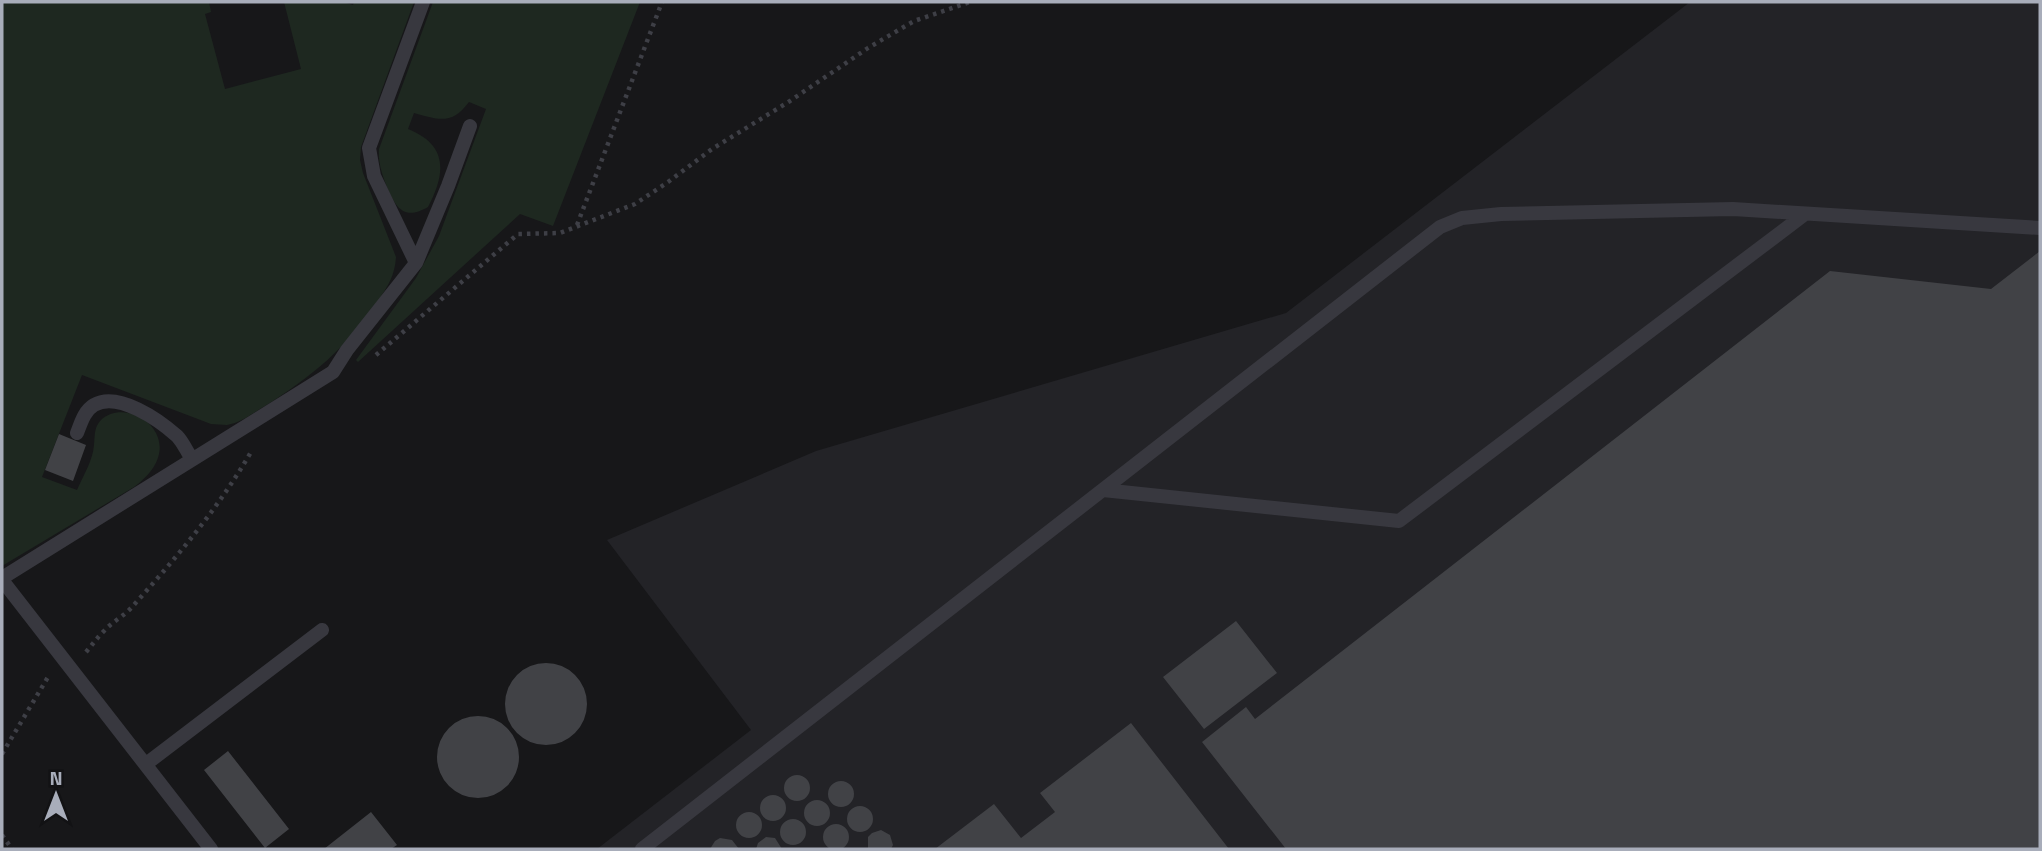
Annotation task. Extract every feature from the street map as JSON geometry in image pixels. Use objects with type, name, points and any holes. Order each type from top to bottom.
[{"type":"lane","points":[[415,263],[374,176],[369,148],[423,2]]},
{"type":"lane","points":[[211,849],[2,579],[333,372],[415,263],[470,126]]},
{"type":"lane","points":[[642,849],[1440,227],[1462,218],[1501,214],[1733,209],[2040,228]]},
{"type":"lane","points":[[1102,490],[1399,521],[1805,214]]},
{"type":"lane","points":[[77,433],[86,412],[95,404],[112,400],[127,404],[179,437],[192,459]]},
{"type":"lane","points":[[146,764],[322,630]]},
{"type":"path","points":[[577,226],[662,2]]},
{"type":"path","points":[[372,358],[517,234],[560,233],[635,204],[712,149],[868,48],[914,21],[970,2]]},
{"type":"path","points":[[2,754],[49,674],[56,666],[78,660],[104,631],[130,609],[210,516],[254,447]]},
{"type":"path","points":[[2,835],[12,849]]},
{"type":"shaded area","points":[[2,2],[209,2],[211,12],[205,14],[225,89],[301,69],[284,2],[343,2],[353,5],[354,2],[414,2],[361,147],[363,173],[396,257],[390,280],[367,317],[341,347],[313,372],[251,415],[227,425],[211,424],[82,375],[42,477],[77,490],[92,456],[97,425],[113,413],[141,417],[152,426],[158,439],[159,454],[152,470],[134,487],[2,566]]},
{"type":"shaded area","points":[[433,2],[640,2],[553,226],[520,214],[358,362],[356,360],[416,278],[439,236],[486,109],[469,102],[457,114],[445,119],[414,113],[408,129],[431,143],[440,161],[440,172],[428,207],[413,213],[402,210],[394,201],[385,182],[379,149]]},
{"type":"shaded area","points":[[1690,2],[2040,2],[2040,849],[597,849],[751,730],[607,540],[816,451],[1286,313]]},
{"type":"building","points":[[2040,251],[2040,849],[1286,849],[1202,742],[1246,707],[1255,719],[1830,271],[1991,289]]},
{"type":"building","points":[[59,434],[86,445],[73,481],[45,470]]},
{"type":"building","points":[[1236,621],[1277,673],[1204,729],[1163,677]]},
{"type":"building","points":[[546,663],[562,666],[575,675],[584,688],[587,704],[584,720],[575,733],[562,742],[546,745],[530,742],[517,733],[508,720],[505,704],[508,688],[517,675],[530,666]]},
{"type":"building","points":[[478,716],[494,719],[507,728],[516,741],[519,757],[516,773],[507,786],[494,795],[478,798],[462,795],[449,786],[440,773],[437,757],[440,741],[449,728],[462,719]]},
{"type":"building","points":[[1131,723],[1229,849],[935,849],[994,804],[1021,838],[1055,812],[1040,793]]},
{"type":"building","points":[[228,751],[289,829],[265,848],[204,770]]},
{"type":"building","points":[[797,775],[806,779],[810,788],[806,797],[797,801],[788,797],[784,788],[788,779]]},
{"type":"building","points":[[841,781],[850,785],[854,794],[850,803],[841,807],[832,803],[828,794],[832,785]]},
{"type":"building","points":[[773,795],[782,799],[786,808],[782,817],[773,821],[764,817],[760,808],[764,799]]},
{"type":"building","points":[[817,800],[826,804],[830,813],[826,822],[817,826],[808,822],[804,813],[808,804]]},
{"type":"building","points":[[860,806],[869,810],[873,819],[869,828],[860,832],[851,828],[847,819],[851,810]]},
{"type":"building","points":[[371,812],[397,845],[391,849],[324,849]]},
{"type":"building","points":[[749,812],[758,816],[762,825],[758,834],[749,838],[740,834],[736,825],[740,816]]},
{"type":"building","points":[[793,819],[802,823],[806,832],[802,841],[793,845],[784,841],[780,832],[784,823]]},
{"type":"building","points":[[836,824],[845,828],[849,837],[845,846],[836,850],[827,846],[823,837],[827,828]]},
{"type":"building","points":[[881,830],[890,835],[893,845],[891,849],[868,849],[868,837]]},
{"type":"building","points":[[766,837],[775,838],[782,849],[756,849],[758,843]]},
{"type":"building","points":[[720,838],[732,840],[739,849],[710,849]]}]
